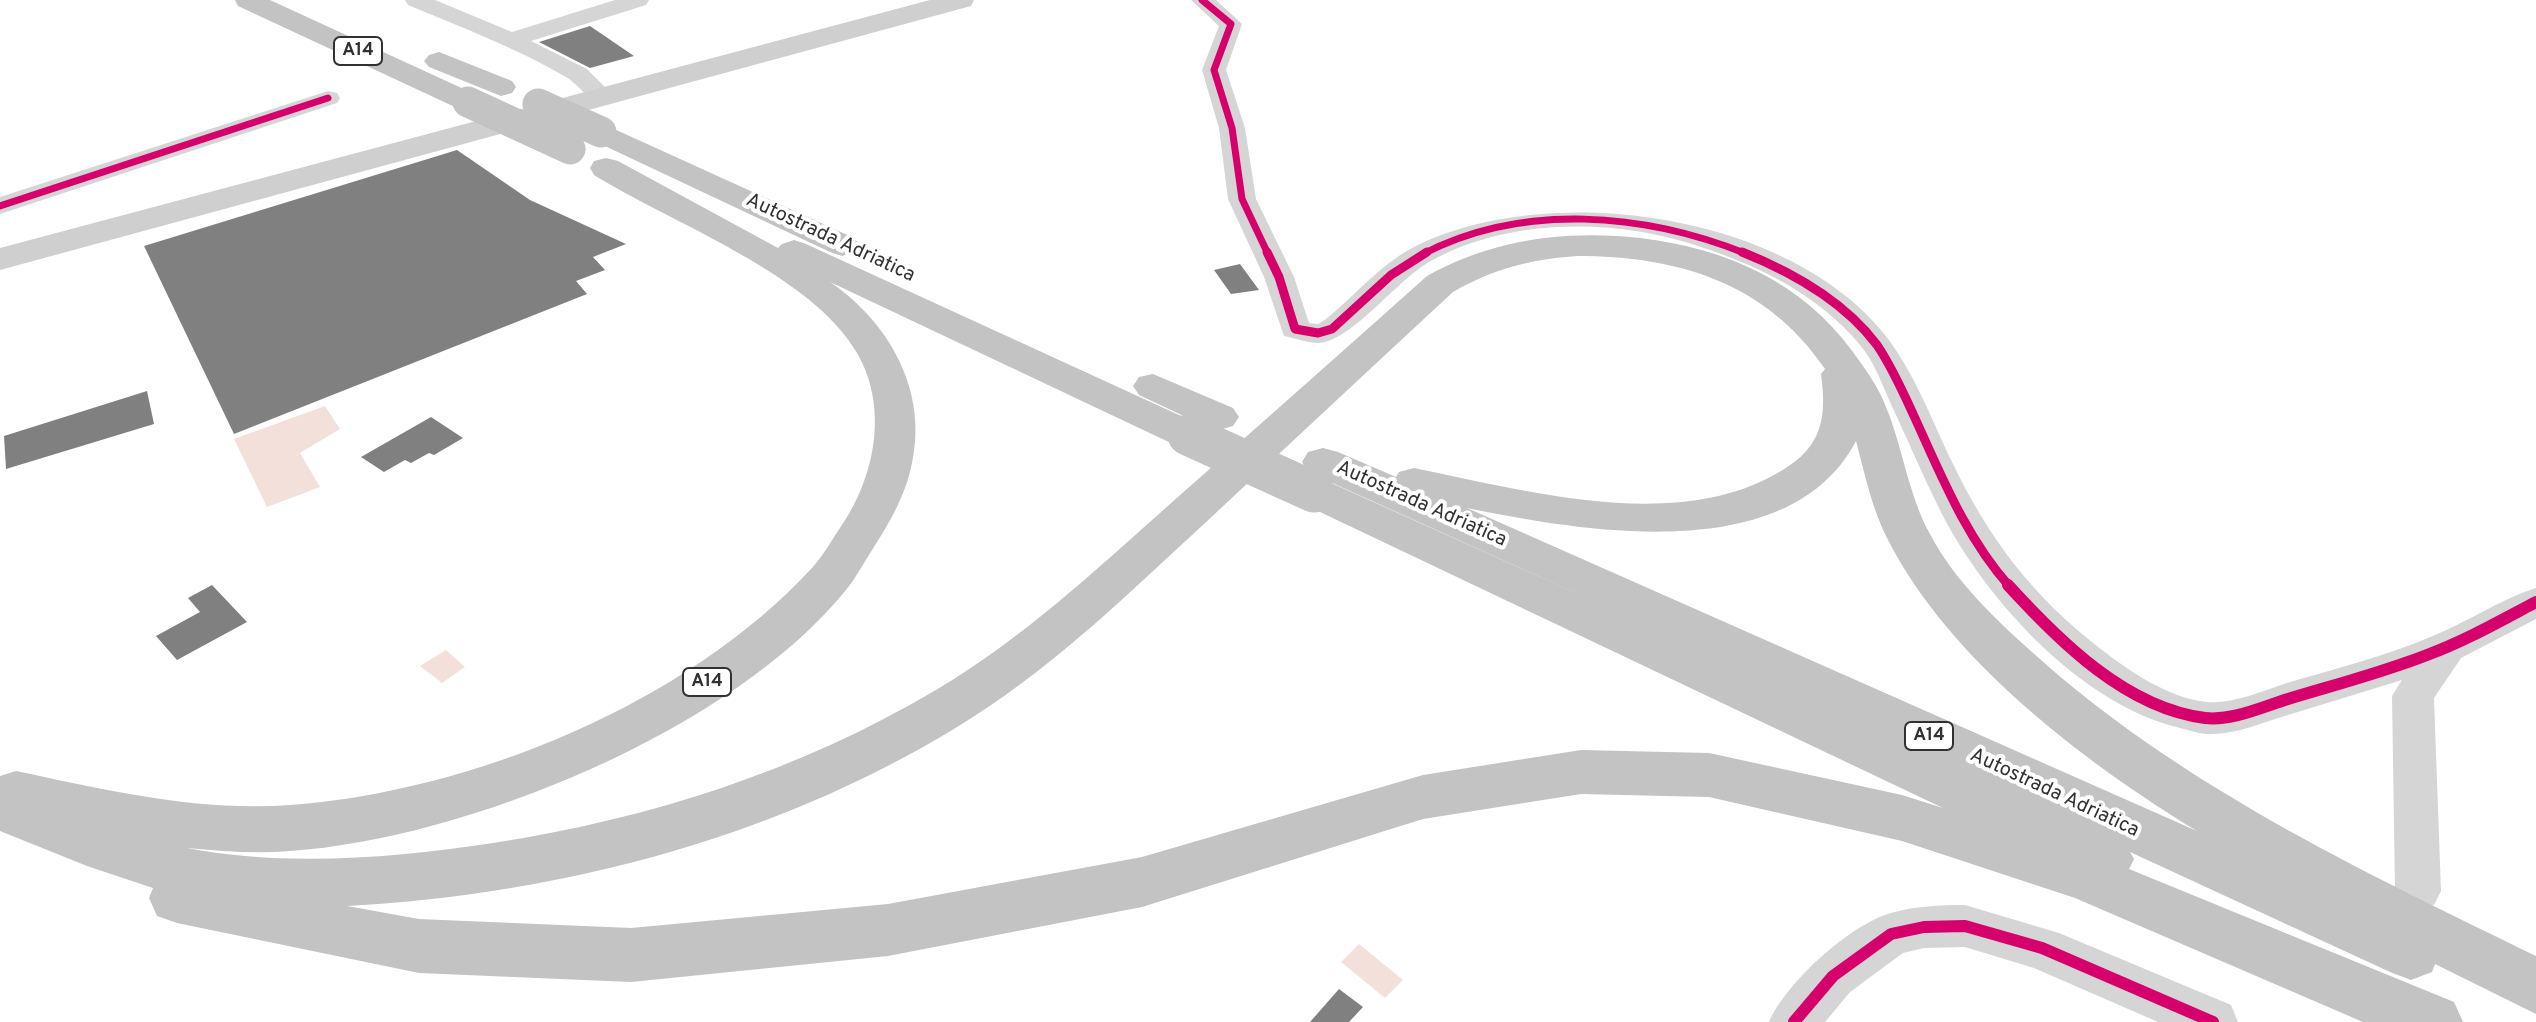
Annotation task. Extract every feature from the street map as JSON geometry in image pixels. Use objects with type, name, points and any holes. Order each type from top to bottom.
[{"type":"highway","name":"Autostrada Adriatica","points":[[248,0],[468,102],[595,137]]},
{"type":"highway","name":"Autostrada Adriatica","points":[[306,0],[383,37],[501,87],[859,280],[1318,477],[1924,773],[2451,1022]]},
{"type":"highway","name":"A14","points":[[0,789],[136,817],[221,828],[290,828],[377,816],[493,784],[558,760],[624,729],[693,692],[750,653],[799,612],[851,551],[883,494],[894,459],[897,426],[894,401],[877,353],[862,331],[826,295],[781,265],[638,190],[595,137]]},
{"type":"highway","points":[[0,807],[123,856],[206,876],[276,882],[335,882],[462,873],[561,855],[657,832],[732,807],[804,780],[954,704],[1068,622],[1414,304],[1440,284],[1472,265],[1522,250],[1599,245],[1666,253],[1730,274],[1788,306],[1817,331],[1858,387],[1896,506],[1910,540],[1937,581],[1974,624],[2027,677],[2095,733],[2227,820],[2340,886],[2536,986]]},
{"type":"highway","points":[[1318,477],[1587,513],[1633,517],[1719,512],[1786,492],[1816,469],[1837,444],[1844,418],[1845,396],[1838,360]]},
{"type":"highway","name":"Autostrada Adriatica","points":[[1318,477],[1493,536],[2163,843],[2536,1008]]},
{"type":"highway","points":[[0,821],[64,859],[125,884],[206,905],[419,946],[631,955],[888,930],[1142,882],[1423,797],[1581,772],[1709,775],[1902,818],[2089,878],[2432,1022]]},
{"type":"main road","points":[[0,259],[595,137],[961,0]]},
{"type":"street","points":[[416,0],[511,40],[578,74],[595,137]]},
{"type":"street","points":[[511,40],[638,0]]},
{"type":"street","points":[[1202,0],[1231,24],[1214,70],[1232,128],[1242,199],[1279,277],[1295,329],[1315,334],[1331,331],[1385,278],[1409,262],[1466,235],[1505,225],[1559,219],[1618,222],[1663,228],[1707,239],[1786,273],[1851,316],[1873,340],[1983,555],[2036,617],[2098,670],[2164,706],[2207,718],[2239,713],[2386,669],[2447,647],[2536,602]]},
{"type":"street","points":[[0,206],[328,98]]},
{"type":"street","points":[[2418,891],[2413,696],[2447,647]]},
{"type":"street","points":[[1794,1022],[1833,976],[1891,934],[1924,927],[1965,926],[2042,948],[2213,1022]]},
{"type":"shaded area","points":[[325,406],[340,429],[300,453],[320,487],[267,507],[234,439]]},
{"type":"shaded area","points":[[446,650],[465,667],[442,683],[420,666]]},
{"type":"shaded area","points":[[1359,944],[1403,980],[1385,998],[1341,962]]},
{"type":"building","points":[[590,26],[634,56],[590,68],[539,42]]},
{"type":"building","points":[[457,150],[530,200],[626,244],[593,257],[605,270],[576,281],[587,294],[234,434],[144,246]]},
{"type":"building","points":[[1240,264],[1259,290],[1231,294],[1214,270]]},
{"type":"building","points":[[147,391],[154,424],[6,469],[4,436]]},
{"type":"building","points":[[431,417],[463,438],[434,455],[429,453],[411,463],[405,460],[384,472],[361,457]]},
{"type":"building","points":[[212,585],[247,622],[177,660],[156,636],[200,612],[188,598]]},
{"type":"building","points":[[1339,989],[1363,1007],[1349,1022],[1310,1022]]},
{"type":"cycle path","points":[[1202,0],[1231,24],[1214,70],[1232,128],[1242,199],[1279,277],[1295,329],[1323,333],[1341,322],[1382,282],[1409,262],[1440,246],[1505,226],[1573,219],[1643,224],[1709,240],[1753,257],[1818,291],[1871,338],[1891,370],[1942,478],[1981,550],[2034,614],[2101,672],[2137,694],[2172,710],[2206,718],[2247,712],[2408,662],[2458,642],[2536,602]]},
{"type":"cycle path","points":[[0,206],[328,98]]},
{"type":"cycle path","points":[[1794,1022],[1833,976],[1891,934],[1924,927],[1965,926],[2042,948],[2213,1022]]}]
